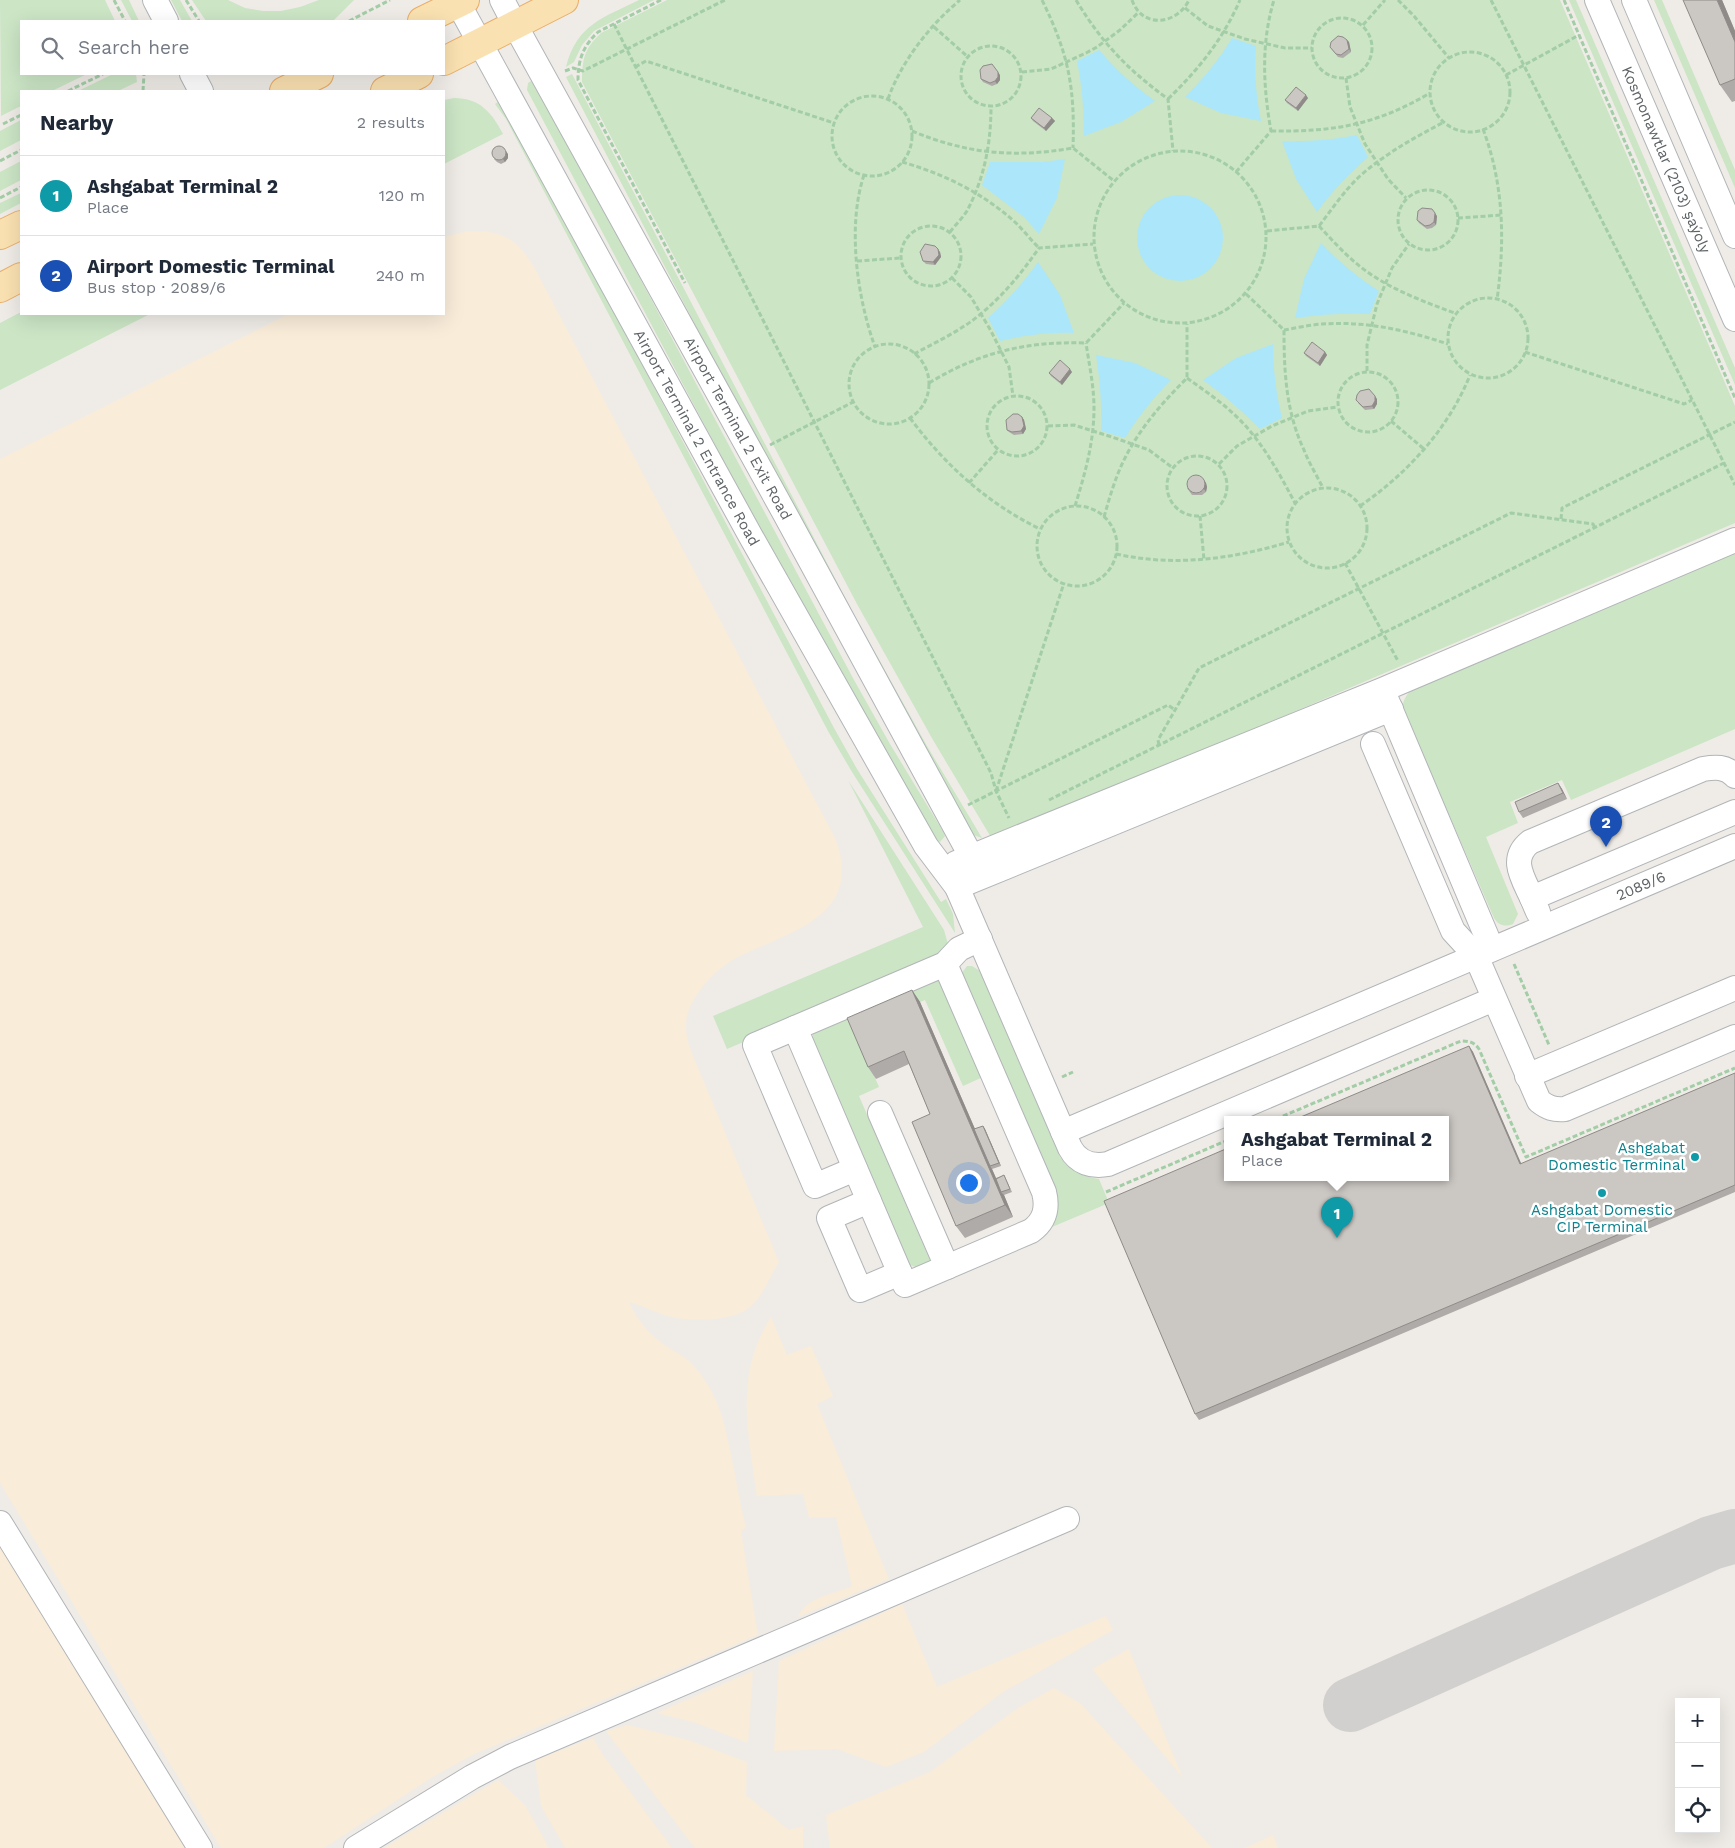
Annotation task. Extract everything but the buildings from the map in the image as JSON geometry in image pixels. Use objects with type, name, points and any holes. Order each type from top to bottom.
[{"type":"main road","points":[[445,60],[564,0]]},
{"type":"main road","points":[[424,20],[462,2]]},
{"type":"main road","points":[[286,90],[317,75]]},
{"type":"main road","points":[[387,90],[417,75]]},
{"type":"main road","points":[[0,235],[20,225]]},
{"type":"main road","points":[[0,288],[20,278]]},
{"type":"street","points":[[155,0],[165,20]]},
{"type":"street","name":"Airport Terminal 2 Exit Road","points":[[502,0],[971,856]]},
{"type":"street","name":"Kosmonawtlar (2103) şaýoly","points":[[1597,0],[1735,319]]},
{"type":"street","points":[[1634,0],[1735,236]]},
{"type":"street","name":"Airport Terminal 2 Entrance Road","points":[[462,2],[480,42],[760,553],[926,846],[950,878],[980,939],[1072,1152],[1082,1161],[1094,1166],[1108,1164],[1494,1000]]},
{"type":"street","points":[[193,75],[200,90]]},
{"type":"street","points":[[950,878],[1386,699],[1735,540]]},
{"type":"street","points":[[950,878],[971,856],[1386,699]]},
{"type":"street","points":[[1386,699],[1484,953],[1494,1000],[1539,1101],[1548,1108],[1556,1110],[1565,1108],[1735,1037]]},
{"type":"street","points":[[1373,744],[1453,930],[1484,953]]},
{"type":"street","points":[[1545,927],[1519,867],[1520,852],[1530,842],[1703,769],[1722,767],[1735,776]]},
{"type":"street","points":[[1532,898],[1735,812]]},
{"type":"street","name":"2089/6","points":[[1063,1132],[1735,846]]},
{"type":"street","points":[[855,1169],[815,1186],[755,1046],[945,964],[959,949],[980,939]]},
{"type":"street","points":[[795,1028],[905,1285],[1032,1231],[1042,1221],[1046,1208],[1044,1192],[945,964]]},
{"type":"street","points":[[1527,1076],[1735,988]]},
{"type":"street","points":[[880,1112],[947,1267]]},
{"type":"street","points":[[869,1201],[829,1218],[856,1281],[860,1290],[900,1273]]},
{"type":"street","points":[[356,1848],[472,1777],[510,1757],[1067,1519]]},
{"type":"street","points":[[0,1523],[200,1848]]},
{"type":"path","points":[[114,0],[124,20]]},
{"type":"path","points":[[186,0],[199,20]]},
{"type":"path","points":[[351,20],[390,0]]},
{"type":"path","points":[[662,0],[598,32],[581,55],[578,80],[688,289]]},
{"type":"path","points":[[565,71],[573,68],[583,71],[725,0]]},
{"type":"path","points":[[888,99],[893,86],[914,50],[934,26],[960,0]]},
{"type":"path","points":[[1042,0],[1056,29],[1072,84],[1074,113],[1073,148]]},
{"type":"path","points":[[1076,0],[1104,42],[1140,78],[1168,99],[1173,151]]},
{"type":"path","points":[[1132,0],[1139,12],[1154,20],[1171,18],[1185,8],[1189,0]]},
{"type":"path","points":[[1168,99],[1194,74],[1212,51],[1225,31],[1240,0]]},
{"type":"path","points":[[1236,172],[1270,130],[1265,95],[1264,66],[1274,0]]},
{"type":"path","points":[[1363,25],[1385,0]]},
{"type":"path","points":[[1398,0],[1449,58]]},
{"type":"path","points":[[1491,0],[1735,485]]},
{"type":"path","points":[[1564,0],[1735,398]]},
{"type":"path","points":[[1185,8],[1208,26],[1245,39],[1285,48],[1312,48]]},
{"type":"path","points":[[1022,72],[1051,69],[1086,53],[1104,42],[1139,12]]},
{"type":"path","points":[[1347,18],[1363,25],[1372,40],[1373,48],[1372,57],[1362,71],[1346,78],[1329,76],[1322,71],[1316,64],[1312,48],[1317,31],[1330,20],[1347,18]]},
{"type":"path","points":[[614,24],[990,773],[996,791],[1012,824]]},
{"type":"path","points":[[934,26],[967,56]]},
{"type":"path","points":[[1506,75],[1579,35]]},
{"type":"path","points":[[992,45],[1008,50],[1015,56],[1022,72],[1019,89],[1014,96],[999,105],[991,106],[974,101],[963,88],[961,71],[967,56],[983,46],[992,45]]},
{"type":"path","points":[[1465,52],[1481,54],[1496,62],[1506,75],[1510,91],[1507,107],[1498,121],[1484,130],[1467,132],[1451,127],[1444,122],[1434,109],[1430,93],[1433,76],[1442,63],[1449,58],[1465,52]]},
{"type":"path","points":[[635,67],[646,62],[834,123]]},
{"type":"path","points":[[70,90],[101,75]]},
{"type":"path","points":[[143,90],[144,75]]},
{"type":"path","points":[[1346,78],[1350,107],[1365,144],[1388,180],[1406,198]]},
{"type":"path","points":[[1270,130],[1305,131],[1334,129],[1357,124],[1390,114],[1430,93]]},
{"type":"path","points":[[872,96],[888,99],[902,109],[910,123],[912,131],[910,148],[902,162],[889,172],[872,175],[849,168],[838,156],[832,140],[834,123],[842,109],[856,99],[872,96]]},
{"type":"path","points":[[950,232],[969,209],[983,172],[988,152],[991,106]]},
{"type":"path","points":[[2,124],[20,115]]},
{"type":"path","points":[[1267,231],[1319,226],[1359,177],[1377,162],[1406,142],[1444,122]]},
{"type":"path","points":[[1484,130],[1492,153],[1502,215],[1503,247],[1497,300]]},
{"type":"path","points":[[912,131],[953,146],[988,152],[1039,154],[1073,148],[1114,181]]},
{"type":"path","points":[[0,161],[20,151]]},
{"type":"path","points":[[1173,151],[1196,152],[1218,159],[1236,172],[1252,188],[1262,209],[1267,231],[1266,253],[1258,275],[1246,294],[1229,309],[1209,320],[1187,324],[1164,323],[1143,316],[1124,303],[1108,286],[1098,266],[1094,244],[1095,221],[1099,207],[1114,181],[1131,166],[1151,156],[1173,151]]},
{"type":"path","points":[[902,162],[944,176],[975,192],[1016,224],[1039,248]]},
{"type":"path","points":[[864,174],[858,196],[856,261],[863,307],[875,347]]},
{"type":"path","points":[[0,198],[20,188]]},
{"type":"path","points":[[1421,190],[1439,191],[1457,209],[1458,218],[1454,235],[1450,242],[1442,247],[1426,250],[1410,244],[1399,231],[1397,222],[1401,205],[1406,198],[1421,190]]},
{"type":"path","points":[[1458,218],[1502,215]]},
{"type":"path","points":[[934,225],[950,232],[956,238],[962,254],[958,271],[952,278],[937,286],[920,284],[912,280],[906,273],[900,258],[905,240],[917,228],[934,225]]},
{"type":"path","points":[[1319,226],[1343,252],[1366,271],[1386,284],[1416,300],[1457,314]]},
{"type":"path","points":[[1039,248],[1094,244]]},
{"type":"path","points":[[1367,371],[1367,345],[1377,304],[1392,268],[1410,244]]},
{"type":"path","points":[[914,354],[952,334],[981,314],[1018,278],[1039,248]]},
{"type":"path","points":[[856,261],[900,258]]},
{"type":"path","points":[[952,278],[971,297],[1001,351],[1009,367],[1013,396]]},
{"type":"path","points":[[1246,294],[1284,330],[1284,366],[1292,418],[1303,450],[1323,488]]},
{"type":"path","points":[[1480,299],[1497,300],[1512,307],[1522,319],[1528,335],[1525,352],[1517,366],[1503,375],[1487,378],[1470,374],[1453,357],[1448,344],[1450,325],[1457,314],[1472,302],[1480,299]]},
{"type":"path","points":[[929,383],[968,362],[1001,351],[1023,346],[1052,343],[1086,343],[1124,303]]},
{"type":"path","points":[[1104,517],[1117,476],[1132,445],[1162,402],[1187,378],[1187,324]]},
{"type":"path","points":[[1284,330],[1320,324],[1372,324],[1406,330],[1448,344]]},
{"type":"path","points":[[1075,506],[1087,466],[1094,408],[1086,343]]},
{"type":"path","points":[[891,345],[907,349],[914,354],[924,367],[929,383],[922,406],[910,418],[895,424],[878,423],[863,415],[853,402],[849,386],[852,370],[861,356],[875,347],[891,345]]},
{"type":"path","points":[[1525,352],[1684,404],[1692,400]]},
{"type":"path","points":[[1367,371],[1376,372],[1390,381],[1395,388],[1398,406],[1396,414],[1391,421],[1377,431],[1359,431],[1351,428],[1345,422],[1337,406],[1339,389],[1344,382],[1350,376],[1367,371]]},
{"type":"path","points":[[1360,506],[1402,473],[1424,449],[1443,425],[1460,398],[1470,374]]},
{"type":"path","points":[[1187,378],[1218,400],[1239,419],[1275,465],[1296,503]]},
{"type":"path","points":[[1021,395],[1037,403],[1043,409],[1048,426],[1043,442],[1030,453],[1013,456],[998,450],[991,442],[986,426],[988,417],[997,403],[1004,398],[1021,395]]},
{"type":"path","points":[[770,445],[853,402]]},
{"type":"path","points":[[1219,464],[1237,446],[1292,418],[1308,411],[1337,406]]},
{"type":"path","points":[[910,418],[944,460],[969,483],[992,501],[1040,529]]},
{"type":"path","points":[[1391,421],[1424,449]]},
{"type":"path","points":[[1561,519],[1562,508],[1735,422]]},
{"type":"path","points":[[1048,426],[1074,425],[1149,450],[1172,468]]},
{"type":"path","points":[[765,436],[774,454]]},
{"type":"path","points":[[969,483],[998,450]]},
{"type":"path","points":[[1194,456],[1203,456],[1219,464],[1227,479],[1226,496],[1222,504],[1216,510],[1200,516],[1183,513],[1171,501],[1167,484],[1172,468],[1179,462],[1194,456]]},
{"type":"path","points":[[1044,802],[1724,463]]},
{"type":"path","points":[[1323,488],[1341,490],[1355,499],[1366,521],[1365,538],[1358,552],[1345,563],[1329,567],[1313,565],[1299,556],[1289,542],[1287,534],[1288,518],[1296,503],[1308,492],[1323,488]]},
{"type":"path","points":[[1075,506],[1089,508],[1104,517],[1113,530],[1116,546],[1116,554],[1109,569],[1096,580],[1080,585],[1064,583],[1050,575],[1040,561],[1037,545],[1040,529],[1050,516],[1057,511],[1075,506]]},
{"type":"path","points":[[1159,745],[1158,740],[1199,668],[1359,588],[1511,513],[1593,524],[1595,528]]},
{"type":"path","points":[[1200,516],[1204,560]]},
{"type":"path","points":[[1116,554],[1139,559],[1171,561],[1204,560],[1234,556],[1289,542]]},
{"type":"path","points":[[1345,563],[1400,665]]},
{"type":"path","points":[[996,791],[1064,583]]},
{"type":"path","points":[[968,805],[1168,705],[1175,710]]},
{"type":"path","points":[[963,797],[972,813]]},
{"type":"path","points":[[1010,819],[1018,815]]},
{"type":"path","points":[[1538,1020],[1545,1038]]},
{"type":"path","points":[[1283,1116],[1461,1041],[1472,1042],[1479,1048],[1526,1157],[1735,1068]]},
{"type":"path","points":[[1060,1078],[1073,1072]]},
{"type":"path","points":[[1106,1192],[1224,1142]]},
{"type":"green space","points":[[0,0],[105,0],[115,20],[20,20],[20,75],[85,75],[54,90],[20,90],[20,106],[1,116]]},
{"type":"green space","points":[[121,0],[129,0],[139,20],[131,20]]},
{"type":"green space","points":[[171,0],[180,0],[191,20],[181,20]]},
{"type":"green space","points":[[192,0],[228,0],[245,8],[281,11],[319,0],[354,0],[334,20],[205,20]]},
{"type":"green space","points":[[639,0],[654,0],[594,31],[582,45],[574,62],[566,67],[577,41],[584,32],[603,18]]},
{"type":"green space","points":[[667,0],[1560,0],[1735,406],[1735,523],[1011,833],[992,839],[933,740],[857,604],[582,82],[585,55],[591,44],[601,33]]},
{"type":"green space","points":[[1569,0],[1576,0],[1735,368],[1735,385]]},
{"type":"green space","points":[[1654,0],[1662,0],[1735,170],[1735,188]]},
{"type":"green space","points":[[572,74],[851,609],[927,746],[982,838],[973,835],[845,612],[568,81],[566,77]]},
{"type":"green space","points":[[111,75],[136,75],[137,82],[120,90],[80,90]]},
{"type":"green space","points":[[531,81],[537,85],[854,680],[944,833],[945,836],[940,842],[934,839],[775,558],[527,90],[528,83]]},
{"type":"green space","points":[[463,99],[478,104],[490,113],[503,134],[445,163],[445,100]]},
{"type":"green space","points":[[500,100],[511,116],[834,728],[857,769],[941,902],[946,899],[953,914],[955,933],[852,772],[828,731],[506,119],[495,104]]},
{"type":"green space","points":[[20,121],[20,141],[0,151],[0,131]]},
{"type":"green space","points":[[20,162],[20,181],[0,191],[0,172]]},
{"type":"green space","points":[[20,193],[20,204],[0,214],[0,203]]},
{"type":"green space","points":[[20,313],[20,315],[148,315],[0,390],[0,323]]},
{"type":"green space","points":[[1735,550],[1735,729],[1571,800],[1562,780],[1510,802],[1518,823],[1486,837],[1518,914],[1513,924],[1505,926],[1500,924],[1494,918],[1403,709],[1403,703],[1407,695],[1412,689]]},
{"type":"green space","points":[[848,780],[944,930],[948,944],[936,960],[727,1049],[713,1016],[923,927]]},
{"type":"green space","points":[[967,966],[972,966],[980,971],[1060,1157],[1077,1172],[1099,1179],[1109,1203],[1052,1227],[961,974]]},
{"type":"green space","points":[[936,980],[940,981],[983,1077],[963,1086],[925,1000],[854,1030],[879,1087],[859,1096],[931,1263],[918,1268],[907,1264],[811,1040],[814,1032]]},
{"type":"sand","points":[[483,231],[507,238],[524,252],[534,267],[836,840],[842,867],[839,888],[830,905],[815,919],[797,930],[723,966],[710,978],[693,1000],[686,1021],[691,1051],[779,1262],[763,1292],[755,1302],[743,1312],[734,1315],[704,1320],[676,1318],[629,1302],[649,1332],[691,1363],[709,1386],[720,1410],[746,1528],[741,1531],[758,1635],[474,1754],[431,1778],[324,1848],[221,1848],[0,1483],[0,459],[287,315],[445,315],[445,237],[464,232]]},
{"type":"sand","points":[[771,1317],[787,1355],[811,1346],[833,1396],[817,1404],[889,1579],[798,1617],[807,1605],[822,1597],[852,1586],[836,1517],[809,1518],[803,1494],[757,1496],[748,1427],[748,1382],[759,1338]]},
{"type":"sand","points":[[0,1546],[186,1848],[0,1848]]},
{"type":"sand","points":[[902,1604],[937,1687],[1106,1616],[1113,1630],[1003,1692],[924,1752],[886,1767],[837,1749],[774,1751],[779,1661]]},
{"type":"sand","points":[[1129,1649],[1183,1778],[1092,1669]]},
{"type":"sand","points":[[753,1671],[748,1743],[696,1723],[657,1713]]},
{"type":"sand","points":[[1054,1688],[1080,1703],[1212,1848],[830,1848],[826,1815],[930,1772],[1018,1708]]},
{"type":"sand","points":[[628,1725],[691,1741],[747,1762],[746,1795],[789,1830],[803,1826],[803,1848],[695,1848],[606,1731]]},
{"type":"sand","points":[[593,1738],[603,1755],[672,1848],[565,1848],[541,1806],[535,1760]]},
{"type":"sand","points":[[498,1780],[525,1805],[549,1848],[384,1848]]},
{"type":"sand","points":[[1273,1835],[1278,1848],[1245,1848]]},
{"type":"water","points":[[1232,38],[1256,46],[1256,84],[1261,121],[1221,113],[1185,97],[1222,54]]},
{"type":"water","points":[[1099,50],[1140,90],[1155,101],[1121,122],[1084,136],[1084,117],[1077,61]]},
{"type":"water","points":[[1357,135],[1368,157],[1341,183],[1317,212],[1296,179],[1282,141],[1320,140]]},
{"type":"water","points":[[1065,159],[1057,198],[1039,234],[1024,217],[982,185],[990,162],[1043,162]]},
{"type":"water","points":[[1180,195],[1197,198],[1211,207],[1220,221],[1223,238],[1220,255],[1211,269],[1197,278],[1180,281],[1163,278],[1149,269],[1140,255],[1137,238],[1140,221],[1149,207],[1163,198]]},
{"type":"water","points":[[1321,243],[1349,269],[1379,291],[1370,314],[1333,314],[1295,318],[1304,279]]},
{"type":"water","points":[[1038,262],[1060,295],[1074,333],[1037,334],[1000,341],[988,318],[1014,292]]},
{"type":"water","points":[[1273,344],[1275,381],[1282,418],[1260,429],[1233,403],[1203,380],[1236,358]]},
{"type":"water","points":[[1096,355],[1135,363],[1171,380],[1146,408],[1125,438],[1101,431],[1099,374]]},
{"type":"taxiway","points":[[1350,1705],[1711,1543],[1735,1536]]},
{"type":"place","name":"Airport Domestic Terminal","points":[[1606,847]]},
{"type":"place","name":"Ashgabat Domestic Terminal","points":[[1695,1157]]},
{"type":"place","name":"Ashgabat Domestic CIP Terminal","points":[[1602,1193]]},
{"type":"place","name":"Ashgabat Terminal 2","points":[[1337,1238]]}]
